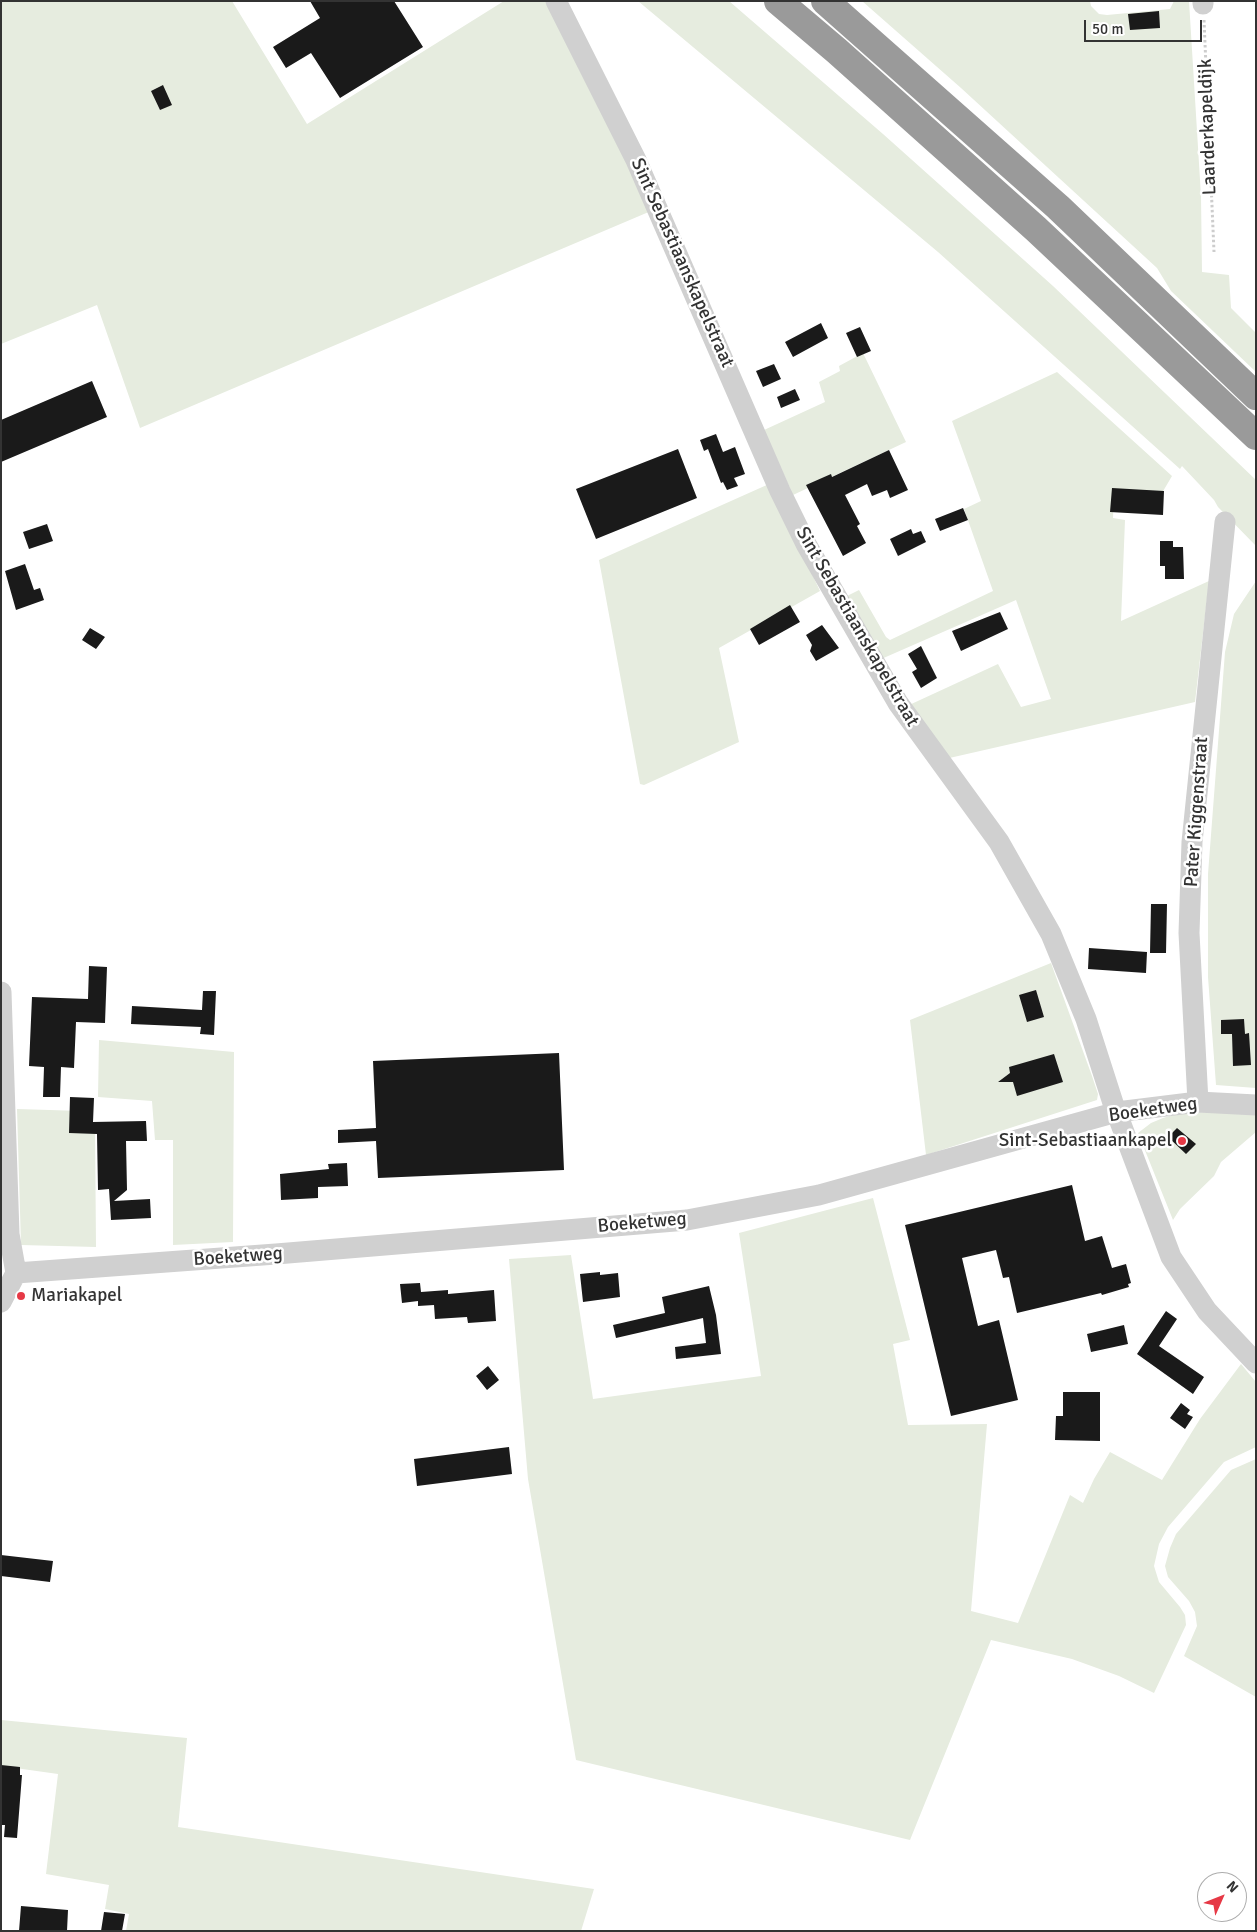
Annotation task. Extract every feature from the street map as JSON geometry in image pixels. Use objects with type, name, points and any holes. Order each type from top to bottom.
[{"type":"highway","points":[[778,1],[837,51],[1036,229],[1256,436]]},
{"type":"highway","points":[[825,1],[1058,207],[1256,396]]},
{"type":"street","name":"Sint Sebastiaanskapelstraat","points":[[556,1],[636,160],[780,490],[806,544],[898,702],[999,842],[1051,934],[1086,1019],[1117,1112],[1170,1257],[1208,1311],[1256,1363]]},
{"type":"street","name":"Pater Kiggenstraat","points":[[1198,1102],[1189,933],[1192,842],[1224,522]]},
{"type":"street","points":[[1,992],[9,1234],[16,1273],[1,1302]]},
{"type":"street","name":"Boeketweg","points":[[16,1273],[276,1254],[687,1220],[819,1195],[1117,1112],[1198,1102],[1256,1105]]},
{"type":"path","name":"Laarderkapeldijk","points":[[1203,3],[1214,252]]},
{"type":"shaded area","points":[[1,1],[232,1],[307,124],[504,1],[550,1],[651,211],[140,428],[97,305],[1,344]]},
{"type":"shaded area","points":[[638,1],[729,1],[883,134],[1053,286],[1256,480],[1256,546],[1182,466],[1180,469],[938,252]]},
{"type":"shaded area","points":[[862,1],[1090,1],[1091,6],[1099,14],[1107,15],[1170,9],[1174,1],[1189,1],[1201,196],[1202,272],[1229,275],[1231,308],[1256,333],[1256,372],[1171,291],[1157,268],[961,88]]},
{"type":"shaded area","points":[[863,353],[906,442],[793,495],[764,430],[825,402],[819,382],[840,371],[839,366]]},
{"type":"shaded area","points":[[1057,372],[1172,476],[1162,493],[1114,493],[1113,518],[1125,520],[1121,621],[1209,581],[1195,702],[945,759],[907,706],[998,664],[1021,707],[1051,699],[1016,600],[879,660],[843,598],[859,590],[886,637],[890,640],[993,591],[964,509],[981,501],[952,421]]},
{"type":"shaded area","points":[[769,484],[820,591],[719,648],[739,742],[644,785],[640,784],[599,560]]},
{"type":"shaded area","points":[[1256,581],[1256,1088],[1216,1085],[1208,977],[1208,874],[1225,652],[1234,614]]},
{"type":"shaded area","points":[[1051,963],[1092,1076],[1098,1094],[1097,1100],[926,1155],[910,1020]]},
{"type":"shaded area","points":[[99,1040],[234,1052],[233,1242],[173,1245],[173,1140],[155,1140],[152,1101],[98,1097]]},
{"type":"shaded area","points":[[17,1109],[82,1111],[95,1125],[96,1247],[21,1245]]},
{"type":"shaded area","points":[[1212,1112],[1256,1115],[1256,1132],[1221,1162],[1214,1176],[1180,1209],[1173,1220],[1138,1133],[1151,1123],[1180,1113]]},
{"type":"shaded area","points":[[873,1198],[910,1340],[893,1344],[908,1425],[987,1424],[971,1611],[1018,1623],[1070,1495],[1083,1503],[1094,1479],[1110,1452],[1162,1480],[1200,1419],[1241,1364],[1256,1382],[1256,1447],[1224,1462],[1168,1527],[1159,1544],[1154,1566],[1159,1582],[1180,1607],[1185,1615],[1186,1625],[1154,1693],[1119,1676],[1072,1659],[991,1640],[910,1840],[576,1760],[528,1479],[509,1259],[571,1255],[593,1399],[761,1376],[739,1233]]},
{"type":"shaded area","points":[[1256,1459],[1256,1697],[1184,1656],[1197,1626],[1195,1612],[1189,1601],[1168,1577],[1165,1566],[1176,1534],[1231,1470]]},
{"type":"shaded area","points":[[1,1720],[187,1738],[178,1827],[594,1889],[581,1931],[126,1931],[129,1914],[105,1909],[109,1885],[46,1874],[58,1774],[1,1766]]},
{"type":"building","points":[[310,1],[394,1],[423,47],[340,98],[311,53],[286,68],[273,47],[320,18]]},
{"type":"building","points":[[1159,11],[1160,28],[1130,30],[1128,14]]},
{"type":"building","points":[[163,85],[172,105],[160,110],[151,91]]},
{"type":"building","points":[[821,323],[828,338],[793,357],[785,342]]},
{"type":"building","points":[[860,327],[871,351],[857,357],[846,333]]},
{"type":"building","points":[[774,364],[781,379],[763,387],[756,371]]},
{"type":"building","points":[[92,381],[107,417],[1,462],[1,420]]},
{"type":"building","points":[[795,389],[800,400],[781,408],[777,397]]},
{"type":"building","points":[[716,434],[723,452],[735,447],[745,474],[734,478],[738,486],[727,490],[723,482],[721,483],[708,449],[704,451],[700,440]]},
{"type":"building","points":[[678,449],[697,498],[596,539],[576,489]]},
{"type":"building","points":[[889,450],[908,490],[890,498],[887,490],[872,496],[867,484],[845,495],[860,524],[857,526],[866,543],[843,556],[806,485],[831,474],[832,477]]},
{"type":"building","points":[[1112,488],[1164,491],[1163,515],[1110,512]]},
{"type":"building","points":[[963,508],[968,520],[940,531],[935,519]]},
{"type":"building","points":[[47,524],[53,541],[29,549],[23,532]]},
{"type":"building","points":[[911,529],[913,534],[921,531],[926,542],[898,556],[890,539]]},
{"type":"building","points":[[1160,541],[1173,541],[1173,547],[1183,547],[1184,579],[1165,579],[1165,566],[1160,566]]},
{"type":"building","points":[[25,564],[34,590],[40,588],[44,600],[16,610],[5,571]]},
{"type":"building","points":[[790,605],[800,622],[759,645],[750,629]]},
{"type":"building","points":[[1000,612],[1008,629],[961,651],[952,631]]},
{"type":"building","points":[[822,625],[839,648],[816,661],[810,651],[812,645],[806,635]]},
{"type":"building","points":[[90,628],[105,637],[96,649],[82,640]]},
{"type":"building","points":[[921,646],[937,678],[921,688],[912,672],[917,669],[908,654]]},
{"type":"building","points":[[1151,904],[1167,904],[1166,953],[1150,953]]},
{"type":"building","points":[[1089,948],[1147,952],[1146,973],[1088,969]]},
{"type":"building","points":[[89,966],[107,967],[105,1023],[76,1022],[74,1068],[61,1067],[60,1097],[43,1097],[44,1067],[29,1066],[32,997],[88,999]]},
{"type":"building","points":[[1036,990],[1044,1017],[1027,1022],[1019,995]]},
{"type":"building","points":[[203,991],[216,991],[214,1035],[200,1034],[201,1027],[131,1024],[132,1006],[202,1010]]},
{"type":"building","points":[[1244,1019],[1245,1034],[1249,1033],[1251,1065],[1233,1066],[1232,1034],[1221,1034],[1221,1020]]},
{"type":"building","points":[[559,1053],[564,1170],[378,1178],[376,1141],[338,1143],[338,1130],[376,1128],[373,1061]]},
{"type":"building","points":[[1054,1054],[1063,1082],[1017,1096],[1013,1082],[998,1082],[1010,1073],[1009,1067]]},
{"type":"building","points":[[70,1097],[94,1098],[93,1122],[146,1121],[147,1141],[126,1141],[127,1190],[114,1201],[150,1199],[151,1218],[111,1220],[109,1189],[98,1190],[97,1134],[69,1133]]},
{"type":"building","name":"Sint-Sebastiaankapel","points":[[1177,1128],[1196,1144],[1186,1154],[1168,1137]]},
{"type":"building","points":[[347,1163],[348,1186],[318,1187],[318,1198],[281,1200],[280,1174],[329,1169],[328,1164]]},
{"type":"building","points":[[1072,1185],[1085,1241],[1102,1236],[1112,1268],[1126,1264],[1131,1283],[1128,1284],[1129,1287],[1102,1295],[1101,1293],[1017,1313],[1009,1277],[1003,1278],[996,1250],[962,1258],[978,1326],[999,1320],[1018,1400],[951,1416],[905,1225]]},
{"type":"building","points":[[600,1272],[600,1275],[618,1273],[620,1297],[583,1302],[580,1274]]},
{"type":"building","points":[[420,1283],[421,1292],[448,1290],[448,1294],[494,1290],[496,1321],[468,1323],[467,1317],[435,1319],[434,1305],[418,1306],[418,1301],[402,1303],[400,1284]]},
{"type":"building","points":[[709,1286],[716,1315],[721,1354],[676,1359],[675,1347],[706,1343],[703,1318],[616,1338],[613,1325],[665,1313],[662,1297]]},
{"type":"building","points":[[1166,1311],[1177,1319],[1159,1346],[1204,1377],[1193,1394],[1137,1354]]},
{"type":"building","points":[[1124,1325],[1128,1344],[1091,1352],[1087,1334]]},
{"type":"building","points":[[488,1366],[499,1380],[487,1390],[476,1376]]},
{"type":"building","points":[[1063,1392],[1100,1392],[1100,1441],[1055,1440],[1056,1416],[1063,1416]]},
{"type":"building","points":[[1181,1403],[1190,1410],[1187,1414],[1193,1417],[1185,1429],[1170,1418]]},
{"type":"building","points":[[509,1447],[512,1474],[417,1486],[414,1459]]},
{"type":"building","points":[[1,1555],[53,1561],[50,1582],[1,1576]]},
{"type":"building","points":[[1,1765],[20,1767],[20,1775],[22,1775],[17,1838],[4,1837],[5,1825],[1,1825]]},
{"type":"building","points":[[21,1906],[68,1910],[67,1931],[19,1931]]},
{"type":"building","points":[[104,1912],[125,1914],[122,1931],[101,1931]]},
{"type":"place","name":"Sint-Sebastiaankapel","points":[[1182,1141]]},
{"type":"place","name":"Mariakapel","points":[[21,1296]]}]
